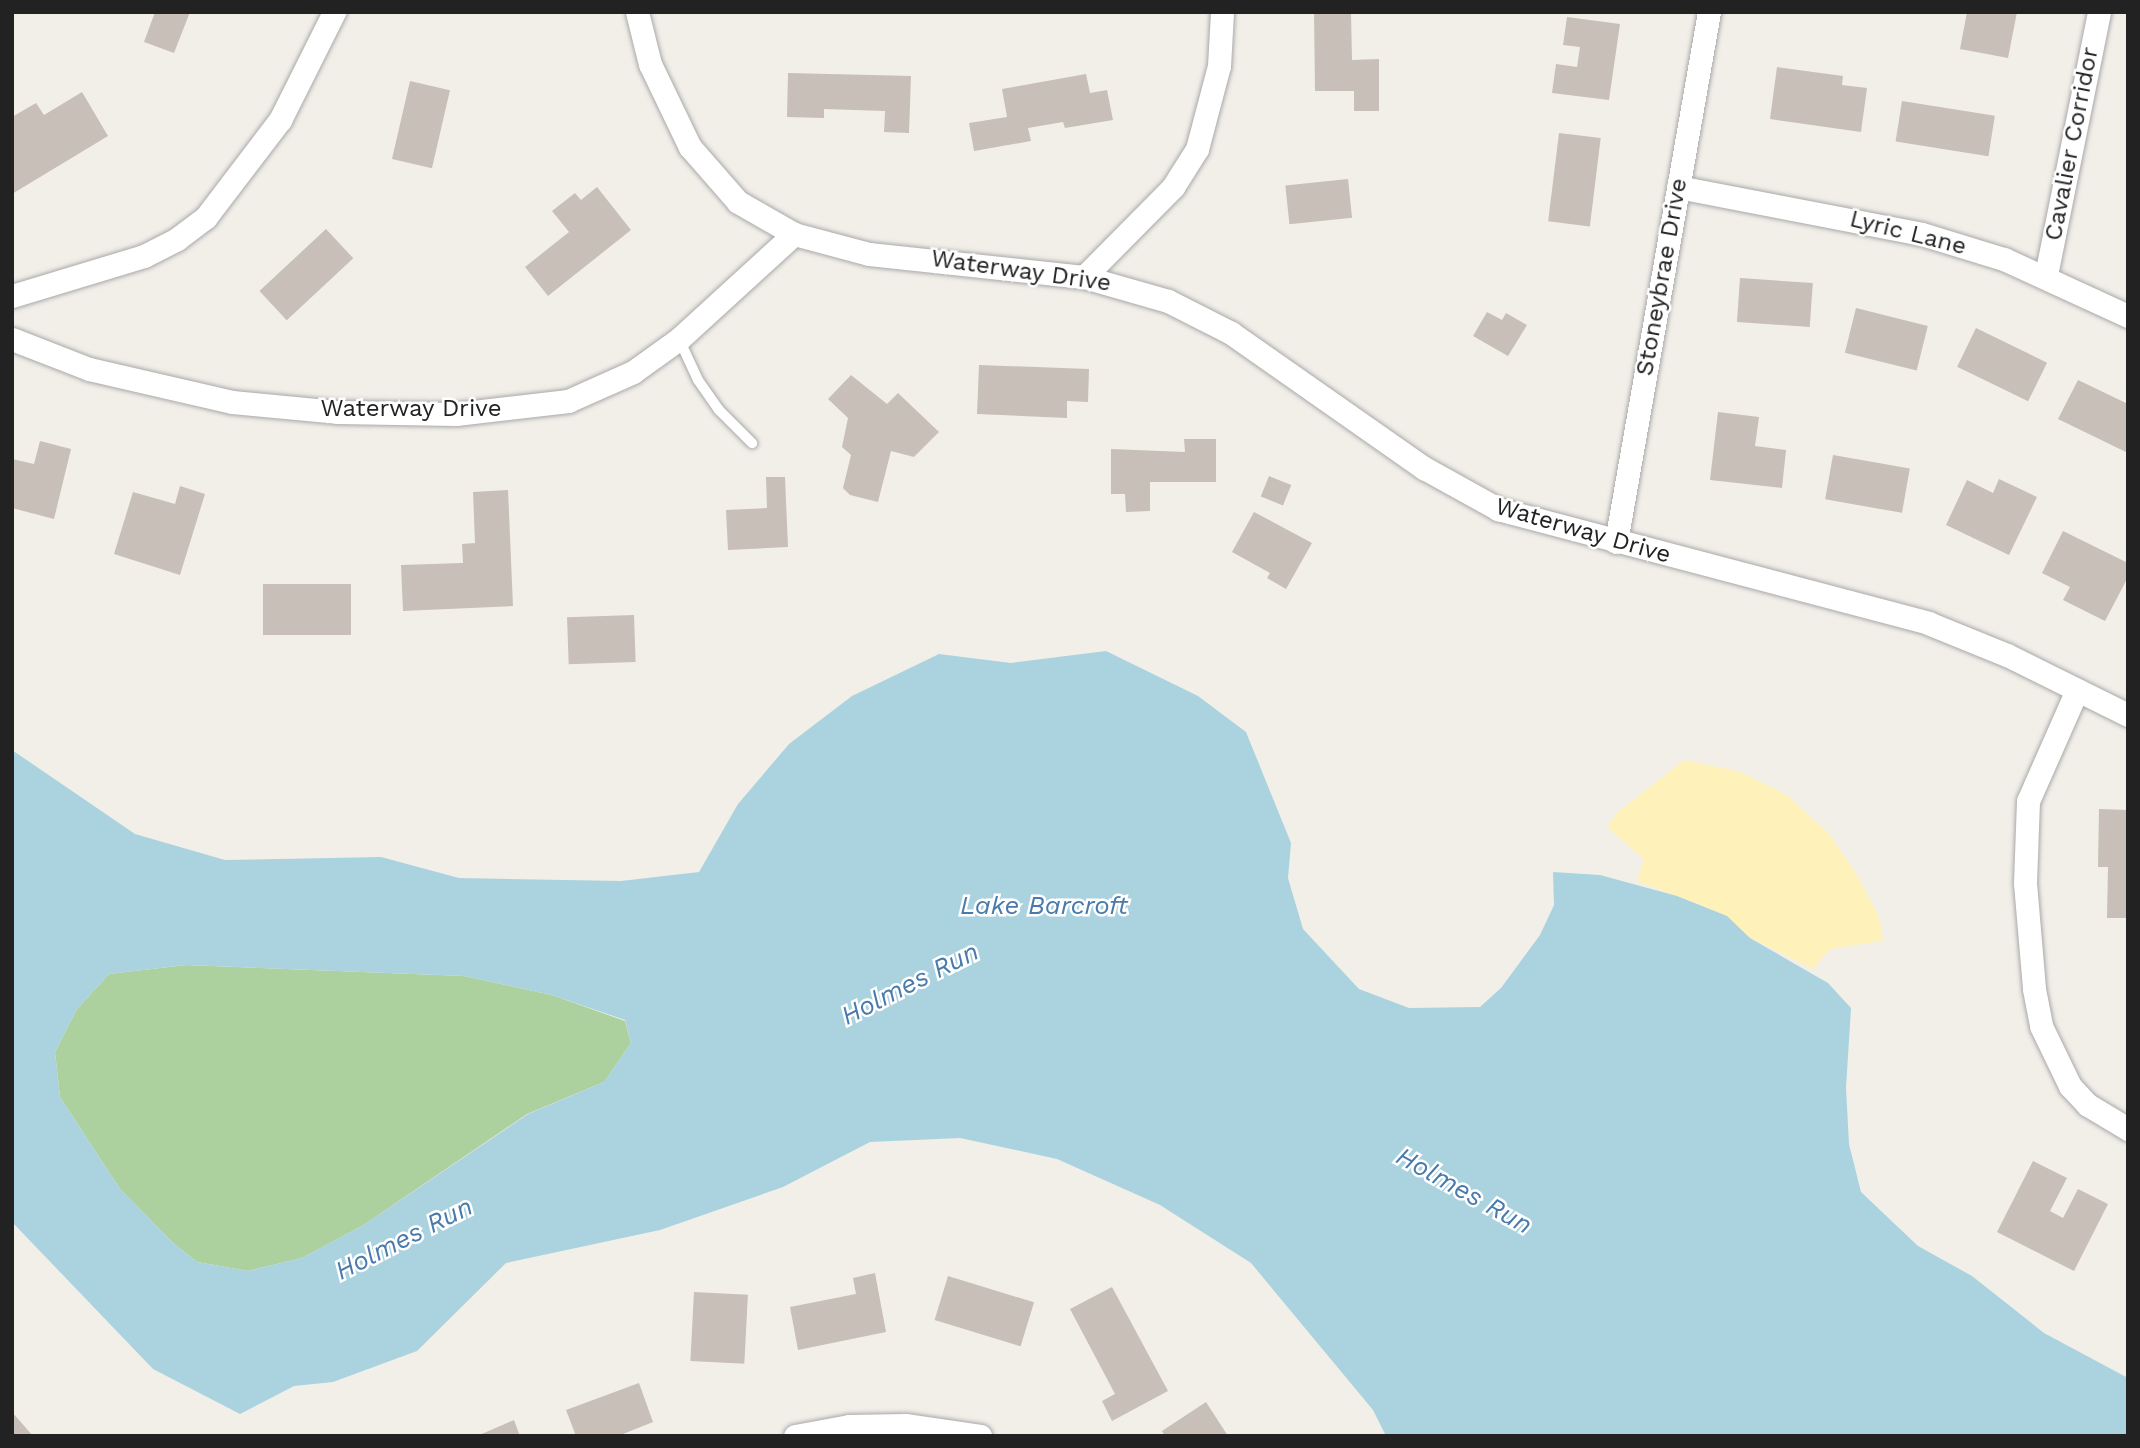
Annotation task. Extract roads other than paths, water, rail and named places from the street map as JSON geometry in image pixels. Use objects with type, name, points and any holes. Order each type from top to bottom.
[{"type":"street","points":[[12,296],[144,256],[177,239],[206,217],[279,120],[334,12]]},
{"type":"street","points":[[637,12],[654,74],[690,147],[738,202],[794,234]]},
{"type":"street","points":[[1084,277],[1173,187],[1197,149],[1219,66],[1222,12]]},
{"type":"street","name":"Stoneybrae Drive","points":[[1616,542],[1709,12]]},
{"type":"street","name":"Cavalier Corridor","points":[[2046,275],[2099,12]]},
{"type":"street","name":"Lyric Lane","points":[[1678,187],[1923,234],[2046,275],[2128,316]]},
{"type":"street","name":"Waterway Drive","points":[[12,339],[89,369],[232,402],[337,412],[456,414],[568,401],[633,372],[679,339],[794,234],[869,254],[1084,277],[1168,301],[1231,333],[1475,499],[1548,525],[1834,595],[1928,623],[2007,655],[2128,715]]},
{"type":"street","points":[[2077,690],[2028,801],[2025,883],[2034,989],[2041,1026],[2070,1086],[2088,1105],[2128,1129]]},
{"type":"street","points":[[795,1436],[849,1426],[905,1425],[980,1436]]},
{"type":"lane","points":[[679,339],[698,380],[719,410],[752,443]]},
{"type":"water","name":"Lake Barcroft","points":[[1106,651],[1198,696],[1246,732],[1291,843],[1288,878],[1303,929],[1359,989],[1409,1008],[1480,1007],[1501,988],[1540,935],[1554,905],[1553,872],[1600,875],[1677,896],[1727,916],[1750,938],[1828,983],[1851,1008],[1846,1088],[1849,1144],[1861,1192],[1918,1246],[1972,1276],[2044,1333],[2128,1378],[2128,1436],[1386,1436],[1373,1410],[1251,1263],[1160,1205],[1057,1159],[960,1138],[870,1142],[783,1187],[660,1230],[506,1263],[417,1351],[333,1382],[294,1386],[240,1414],[153,1369],[12,1222],[12,750],[135,834],[225,860],[381,857],[459,878],[621,881],[699,872],[738,804],[789,744],[852,696],[939,654],[1011,663]],"holes":[[[186,965],[464,976],[552,995],[625,1020],[631,1043],[604,1082],[528,1114],[362,1226],[302,1258],[248,1271],[197,1262],[173,1243],[120,1189],[60,1097],[55,1052],[77,1009],[109,974]]]},
{"type":"water label","name":"Holmes Run","points":[[910,984]]},
{"type":"water label","name":"Holmes Run","points":[[1464,1191]]},
{"type":"water label","name":"Holmes Run","points":[[404,1239]]}]
